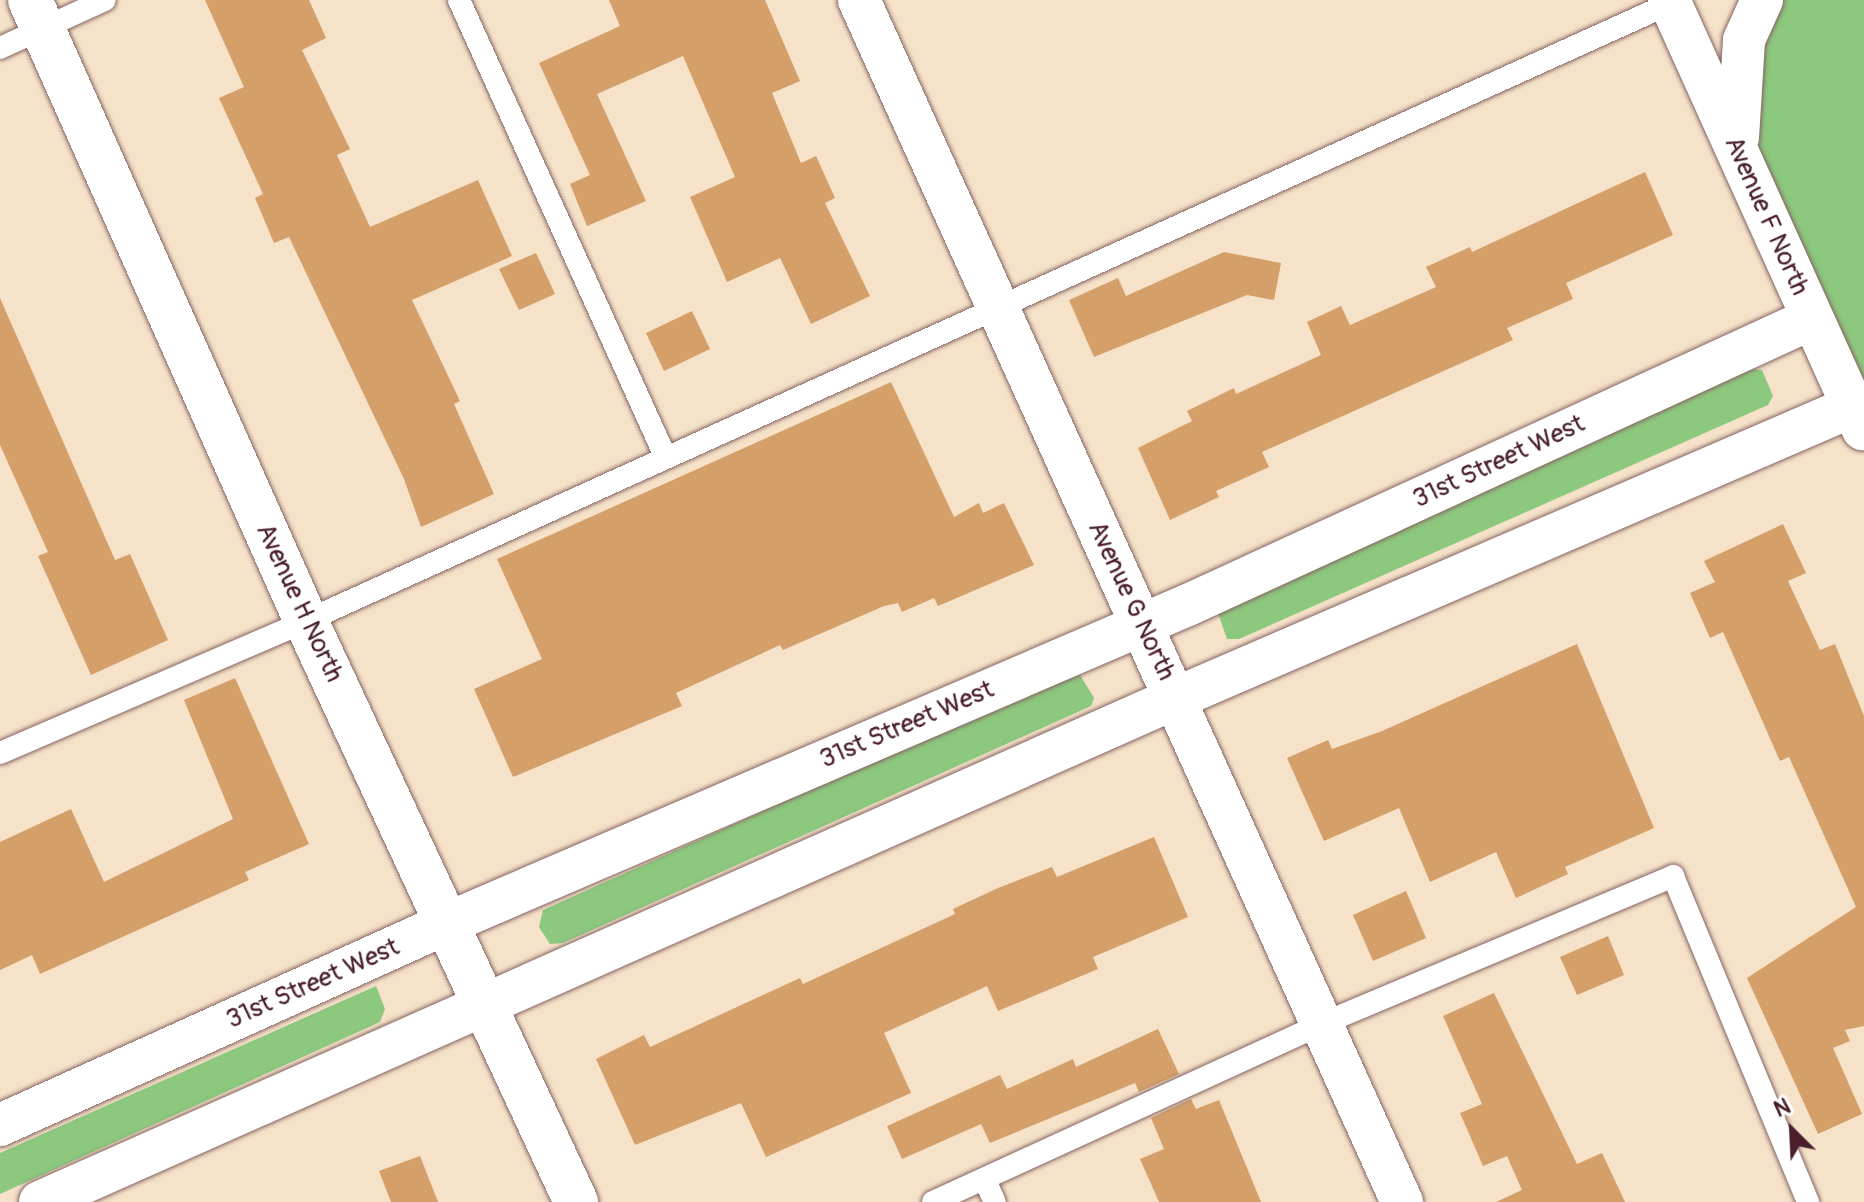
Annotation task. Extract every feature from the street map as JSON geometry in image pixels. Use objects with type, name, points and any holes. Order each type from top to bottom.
[{"type":"street","name":"Avenue G North","points":[[859,0],[994,305],[1324,1023],[1402,1202]]},
{"type":"street","points":[[1737,151],[1738,77],[1744,40],[1762,0]]},
{"type":"street","name":"Avenue F North","points":[[1670,1],[1858,419]]},
{"type":"street","name":"Avenue H North","points":[[36,14],[306,621],[450,922],[576,1202]]},
{"type":"street","name":"31st Street West","points":[[0,1125],[450,922],[1142,624],[1811,319]]},
{"type":"street","points":[[40,1202],[1176,698],[1858,419]]},
{"type":"lane","points":[[0,48],[36,14],[105,0]]},
{"type":"lane","points":[[459,0],[665,456]]},
{"type":"lane","points":[[0,753],[306,621],[994,305],[1670,1]]},
{"type":"lane","points":[[933,1202],[1324,1023],[1673,876],[1808,1202]]},
{"type":"lane","points":[[985,1180],[995,1202]]},
{"type":"green space","points":[[1762,0],[1864,0],[1864,432],[1737,151]]},
{"type":"green space","points":[[1752,369],[1762,370],[1773,396],[1768,405],[1239,639],[1227,639],[1217,610]]},
{"type":"green space","points":[[1077,670],[1094,698],[1091,706],[563,943],[550,944],[539,927],[543,910]]},
{"type":"green space","points":[[376,986],[385,1009],[380,1022],[0,1194],[0,1153]]},
{"type":"building","points":[[205,0],[309,0],[326,38],[302,50],[350,149],[337,155],[370,227],[478,180],[512,256],[412,300],[460,401],[454,404],[494,494],[421,527],[404,479],[289,237],[274,243],[255,198],[263,194],[219,98],[244,87]]},
{"type":"building","points":[[609,0],[765,0],[800,81],[772,93],[801,163],[816,156],[835,198],[825,203],[870,296],[811,324],[780,258],[727,282],[690,197],[735,177],[683,56],[597,94],[646,201],[587,226],[570,184],[590,175],[539,63],[620,26]]},
{"type":"building","points":[[1645,172],[1673,235],[1566,283],[1573,299],[1507,328],[1513,340],[1262,452],[1269,467],[1216,491],[1219,497],[1170,520],[1138,448],[1192,421],[1187,411],[1234,388],[1236,394],[1321,355],[1307,322],[1341,306],[1350,325],[1436,287],[1426,267],[1470,247],[1472,252]]},
{"type":"building","points":[[1224,252],[1281,263],[1274,300],[1247,295],[1094,357],[1069,300],[1118,278],[1126,296]]},
{"type":"building","points":[[536,253],[555,294],[519,310],[499,269]]},
{"type":"building","points":[[0,298],[115,560],[130,554],[168,640],[91,675],[38,556],[48,552],[0,445]]},
{"type":"building","points":[[692,311],[710,349],[664,371],[646,333]]},
{"type":"building","points":[[891,382],[954,517],[979,503],[983,513],[1004,503],[1034,565],[938,606],[934,598],[902,612],[898,603],[884,606],[783,650],[780,645],[676,693],[682,706],[513,777],[474,689],[542,659],[497,559]]},
{"type":"building","points":[[1783,524],[1806,573],[1788,581],[1820,650],[1835,644],[1864,716],[1864,1026],[1845,1030],[1850,1041],[1833,1048],[1862,1114],[1818,1134],[1747,978],[1856,907],[1789,757],[1780,761],[1723,632],[1710,638],[1690,593],[1715,582],[1704,561]]},
{"type":"building","points":[[1577,644],[1654,828],[1565,867],[1568,874],[1516,898],[1496,852],[1430,882],[1399,808],[1324,841],[1287,758],[1328,740],[1332,749],[1382,731]]},
{"type":"building","points":[[235,678],[309,844],[245,872],[249,880],[40,974],[32,955],[0,970],[0,842],[71,809],[104,882],[233,819],[184,700]]},
{"type":"building","points":[[1154,837],[1188,917],[1093,957],[1098,969],[998,1011],[987,986],[884,1033],[911,1093],[766,1157],[741,1103],[635,1145],[596,1059],[644,1035],[650,1047],[800,978],[803,984],[955,914],[953,909],[998,888],[1052,867],[1057,877]]},
{"type":"building","points":[[1406,891],[1426,938],[1373,961],[1353,915]]},
{"type":"building","points":[[1608,936],[1624,975],[1577,995],[1560,957]]},
{"type":"building","points":[[1494,993],[1577,1164],[1602,1153],[1625,1202],[1496,1202],[1522,1190],[1507,1156],[1483,1166],[1460,1113],[1482,1104],[1443,1016]]},
{"type":"building","points":[[1158,1029],[1179,1074],[1139,1092],[1135,1083],[990,1143],[981,1124],[902,1159],[887,1126],[1000,1075],[1007,1089],[1073,1059],[1076,1067]]},
{"type":"building","points":[[1191,1099],[1196,1109],[1219,1100],[1261,1202],[1159,1202],[1140,1159],[1164,1149],[1151,1118]]},
{"type":"building","points":[[420,1156],[438,1202],[391,1202],[379,1171]]}]
